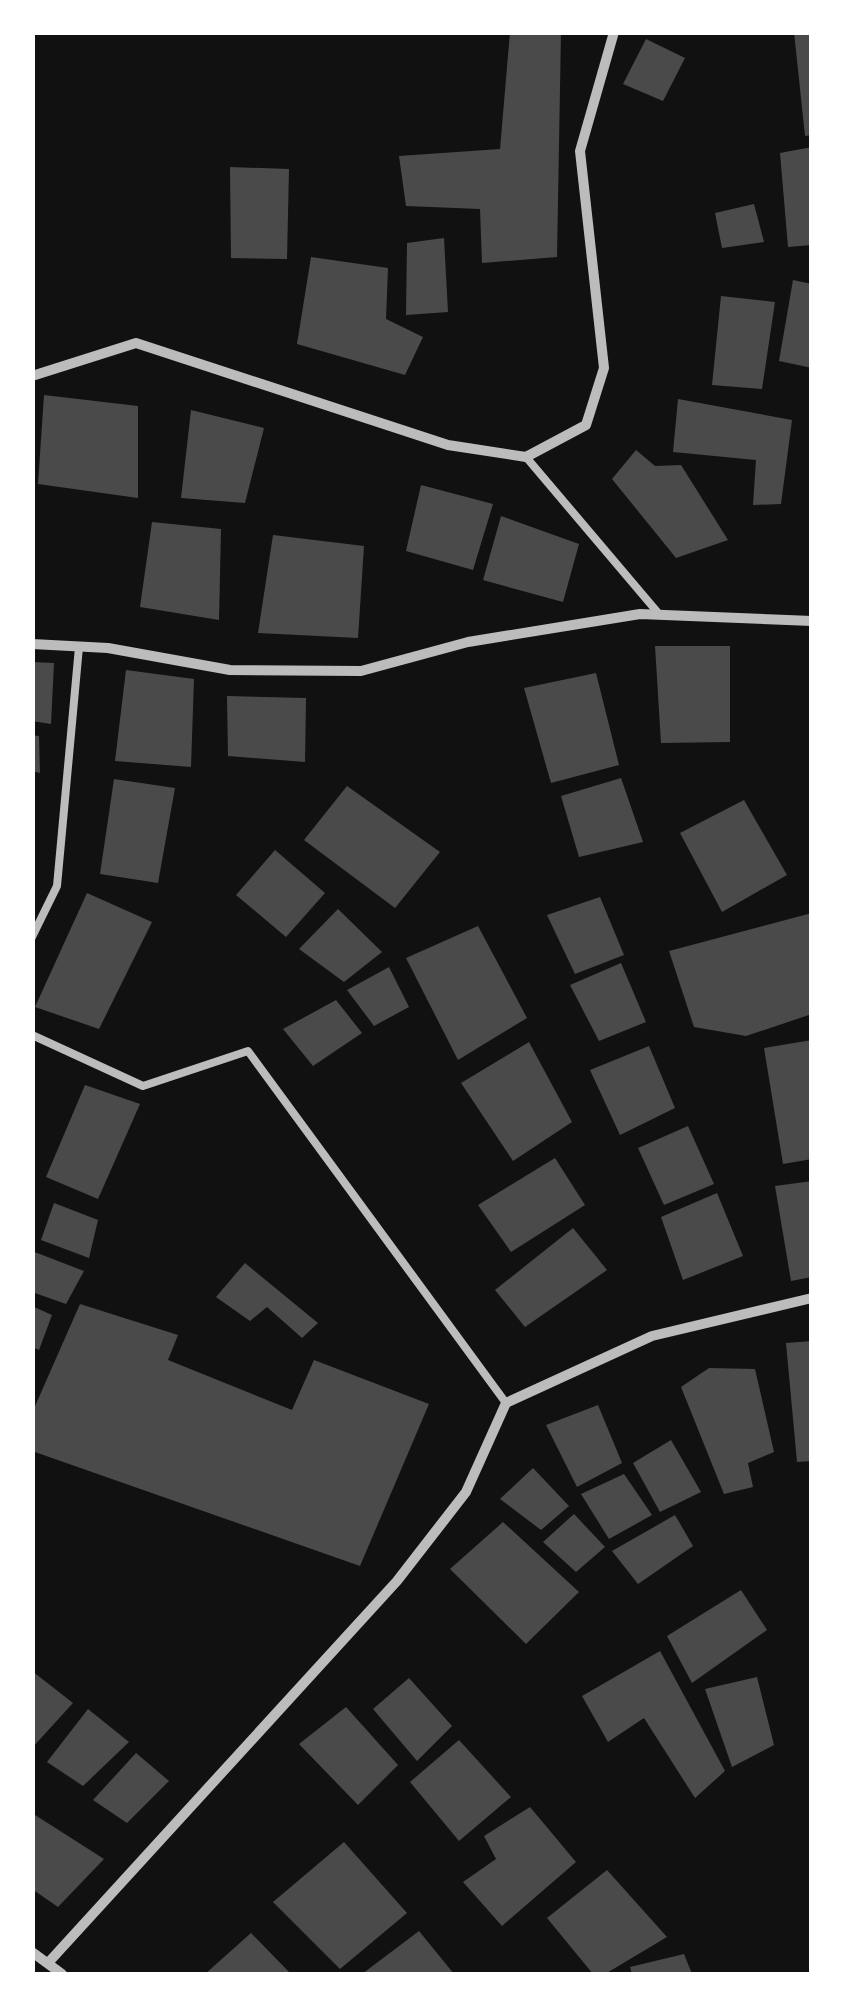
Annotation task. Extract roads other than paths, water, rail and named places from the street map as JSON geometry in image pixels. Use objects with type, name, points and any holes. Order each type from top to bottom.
[{"type":"street","points":[[32,376],[136,343],[448,445],[526,458],[586,425],[604,368],[580,151],[614,32]]},
{"type":"street","points":[[32,644],[78,647],[230,670],[361,671],[468,642],[660,614],[812,621]]},
{"type":"street","points":[[48,1963],[397,1582],[466,1492],[506,1403],[652,1336],[812,1298]]},
{"type":"street","points":[[32,1952],[62,1974]]},
{"type":"lane","points":[[526,458],[660,614]]},
{"type":"lane","points":[[32,937],[57,886],[78,647]]},
{"type":"lane","points":[[32,1035],[142,1086],[248,1051],[506,1403]]}]
